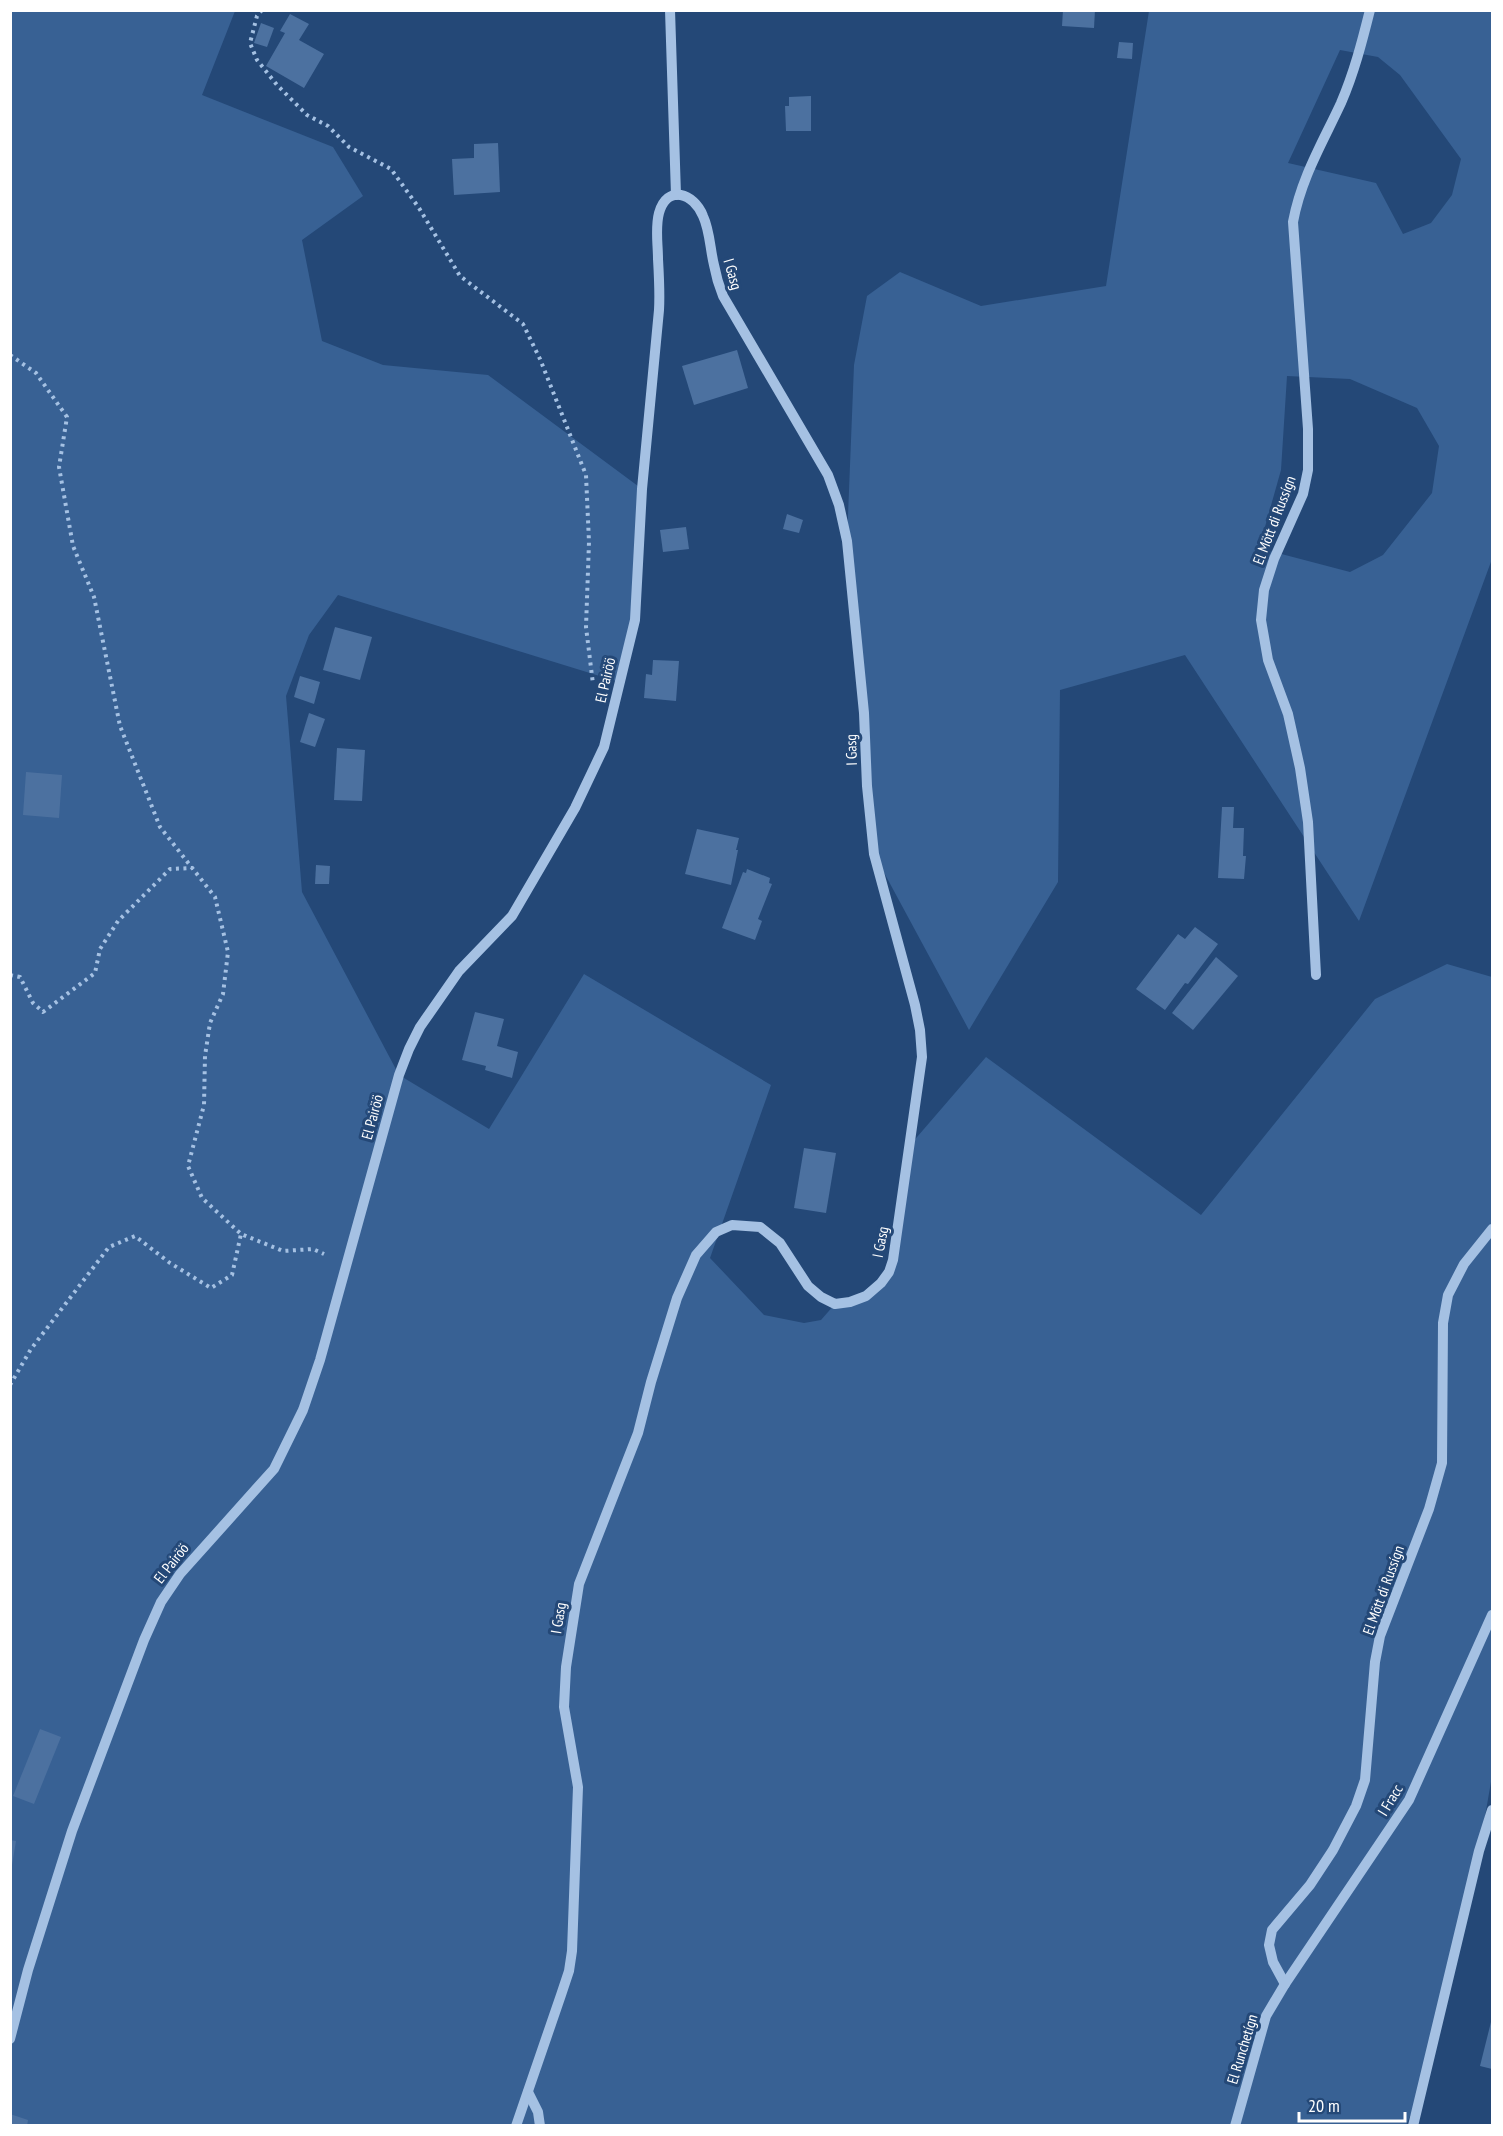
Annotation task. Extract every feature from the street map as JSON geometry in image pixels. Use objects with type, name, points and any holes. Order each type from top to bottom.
[{"type":"street","points":[[670,10],[676,195]]},
{"type":"street","name":"El Mött di Russígn","points":[[1316,975],[1308,822],[1300,768],[1288,714],[1268,660],[1261,620],[1264,590],[1274,559],[1303,494],[1308,470],[1308,429],[1293,222],[1297,199],[1341,101],[1360,50],[1370,10]]},
{"type":"street","name":"El Pairöö","points":[[10,2039],[28,1970],[72,1831],[144,1640],[161,1602],[180,1574],[274,1469],[284,1453],[303,1410],[317,1370],[408,1049],[420,1027],[459,971],[512,916],[592,775],[604,747],[635,620],[642,489],[659,310],[660,286],[656,223],[663,203],[667,198],[676,195]]},
{"type":"street","name":"I Gasg","points":[[516,2126],[569,1971],[572,1951],[578,1787],[564,1707],[566,1667],[579,1584],[638,1433],[677,1298],[696,1255],[706,1241],[716,1232],[732,1225],[760,1227],[770,1233],[780,1243],[808,1286],[821,1297],[835,1304],[850,1302],[866,1296],[881,1283],[889,1272],[893,1260],[922,1057],[915,1005],[874,854],[867,786],[864,713],[847,541],[840,505],[828,475],[723,296],[703,216],[697,204],[685,196],[676,195]]},
{"type":"street","name":"El Mött di Russígn","points":[[1285,1984],[1273,1962],[1269,1946],[1272,1930],[1310,1885],[1333,1850],[1356,1806],[1365,1780],[1375,1662],[1380,1636],[1429,1509],[1442,1463],[1443,1323],[1448,1295],[1464,1264],[1492,1229]]},
{"type":"street","name":"I Fracc","points":[[1285,1984],[1409,1800],[1492,1615]]},
{"type":"street","points":[[1413,2126],[1479,1851],[1492,1810]]},
{"type":"street","name":"El Runchetígn","points":[[1235,2126],[1266,2016],[1285,1984]]},
{"type":"street","points":[[528,2092],[538,2112],[540,2126]]},
{"type":"path","points":[[262,10],[257,16],[250,43],[257,60],[277,85],[307,115],[328,126],[349,147],[391,169],[419,208],[460,276],[524,324],[586,475],[589,542],[586,627],[594,692],[613,714]]},
{"type":"path","points":[[10,355],[36,373],[67,417],[59,468],[73,546],[94,597],[120,726],[160,827],[215,897],[228,952],[223,994],[210,1023],[205,1056],[204,1105],[188,1166],[202,1198],[241,1234],[283,1251],[313,1249],[347,1264]]},
{"type":"path","points":[[10,975],[20,977],[33,1004],[43,1012],[95,973],[100,949],[117,921],[170,869],[193,868]]},
{"type":"path","points":[[10,1385],[31,1349],[109,1247],[135,1236],[170,1263],[211,1288],[232,1275],[241,1234]]},
{"type":"shaded area","points":[[11,11],[235,11],[202,95],[333,147],[363,196],[302,240],[322,341],[383,365],[488,375],[642,489],[635,620],[619,682],[338,595],[309,635],[286,696],[302,892],[399,1075],[489,1129],[584,974],[771,1085],[710,1258],[764,1315],[804,1323],[821,1320],[835,1304],[850,1302],[889,1272],[911,1144],[986,1057],[1201,1215],[1375,999],[1447,964],[1492,977],[1492,1776],[1479,1851],[1417,2101],[1406,2125],[11,2126]]},
{"type":"shaded area","points":[[1149,11],[1492,11],[1492,559],[1359,921],[1185,655],[1060,690],[1058,882],[969,1030],[874,854],[847,541],[854,365],[867,296],[900,272],[981,306],[1106,286]],"holes":[[[1340,50],[1378,57],[1400,75],[1461,159],[1452,195],[1431,223],[1403,234],[1376,183],[1288,163]],[[1287,376],[1350,379],[1417,408],[1439,446],[1432,493],[1383,555],[1350,572],[1259,548],[1281,470]]]},
{"type":"building","points":[[1063,10],[1095,10],[1094,28],[1062,26]]},
{"type":"building","points":[[290,14],[309,24],[299,40],[324,54],[304,88],[266,66],[285,33],[280,31]]},
{"type":"building","points":[[261,23],[274,28],[267,47],[254,43]]},
{"type":"building","points":[[1119,42],[1133,43],[1132,59],[1117,58]]},
{"type":"building","points":[[811,96],[811,131],[786,131],[785,106],[789,106],[789,97]]},
{"type":"building","points":[[498,143],[500,192],[454,195],[452,159],[474,158],[474,144]]},
{"type":"building","points":[[737,350],[748,388],[694,405],[682,366]]},
{"type":"building","points":[[787,514],[803,520],[799,533],[783,529]]},
{"type":"building","points":[[686,527],[689,549],[663,552],[660,530]]},
{"type":"building","points":[[335,627],[372,637],[360,680],[323,670]]},
{"type":"building","points":[[653,660],[679,661],[676,701],[644,698],[646,674],[652,675]]},
{"type":"building","points":[[300,676],[320,682],[314,704],[294,697]]},
{"type":"building","points":[[309,713],[325,719],[315,747],[300,742]]},
{"type":"building","points":[[337,748],[365,750],[362,801],[334,800]]},
{"type":"building","points":[[26,772],[62,775],[59,818],[23,815]]},
{"type":"building","points":[[1222,807],[1234,807],[1233,828],[1244,828],[1243,856],[1246,856],[1244,879],[1218,878]]},
{"type":"building","points":[[697,829],[739,838],[731,885],[685,874]]},
{"type":"building","points":[[316,865],[330,866],[329,884],[315,884]]},
{"type":"building","points":[[747,869],[770,878],[769,883],[772,884],[758,919],[762,921],[755,940],[722,928],[743,872],[746,873]]},
{"type":"building","points":[[1195,927],[1218,944],[1165,1010],[1136,989],[1178,934],[1185,939]]},
{"type":"building","points":[[1216,957],[1238,976],[1193,1030],[1172,1013]]},
{"type":"building","points":[[475,1012],[504,1019],[497,1046],[518,1052],[512,1078],[485,1070],[486,1066],[462,1060]]},
{"type":"building","points":[[804,1148],[836,1153],[826,1213],[794,1208]]},
{"type":"building","points":[[40,1729],[61,1737],[34,1804],[13,1796]]},
{"type":"building","points":[[10,1840],[16,1841],[12,1865],[10,1865]]},
{"type":"building","points":[[1492,2018],[1492,2069],[1480,2066]]},
{"type":"building","points":[[10,2114],[28,2120],[27,2126],[10,2126]]}]
